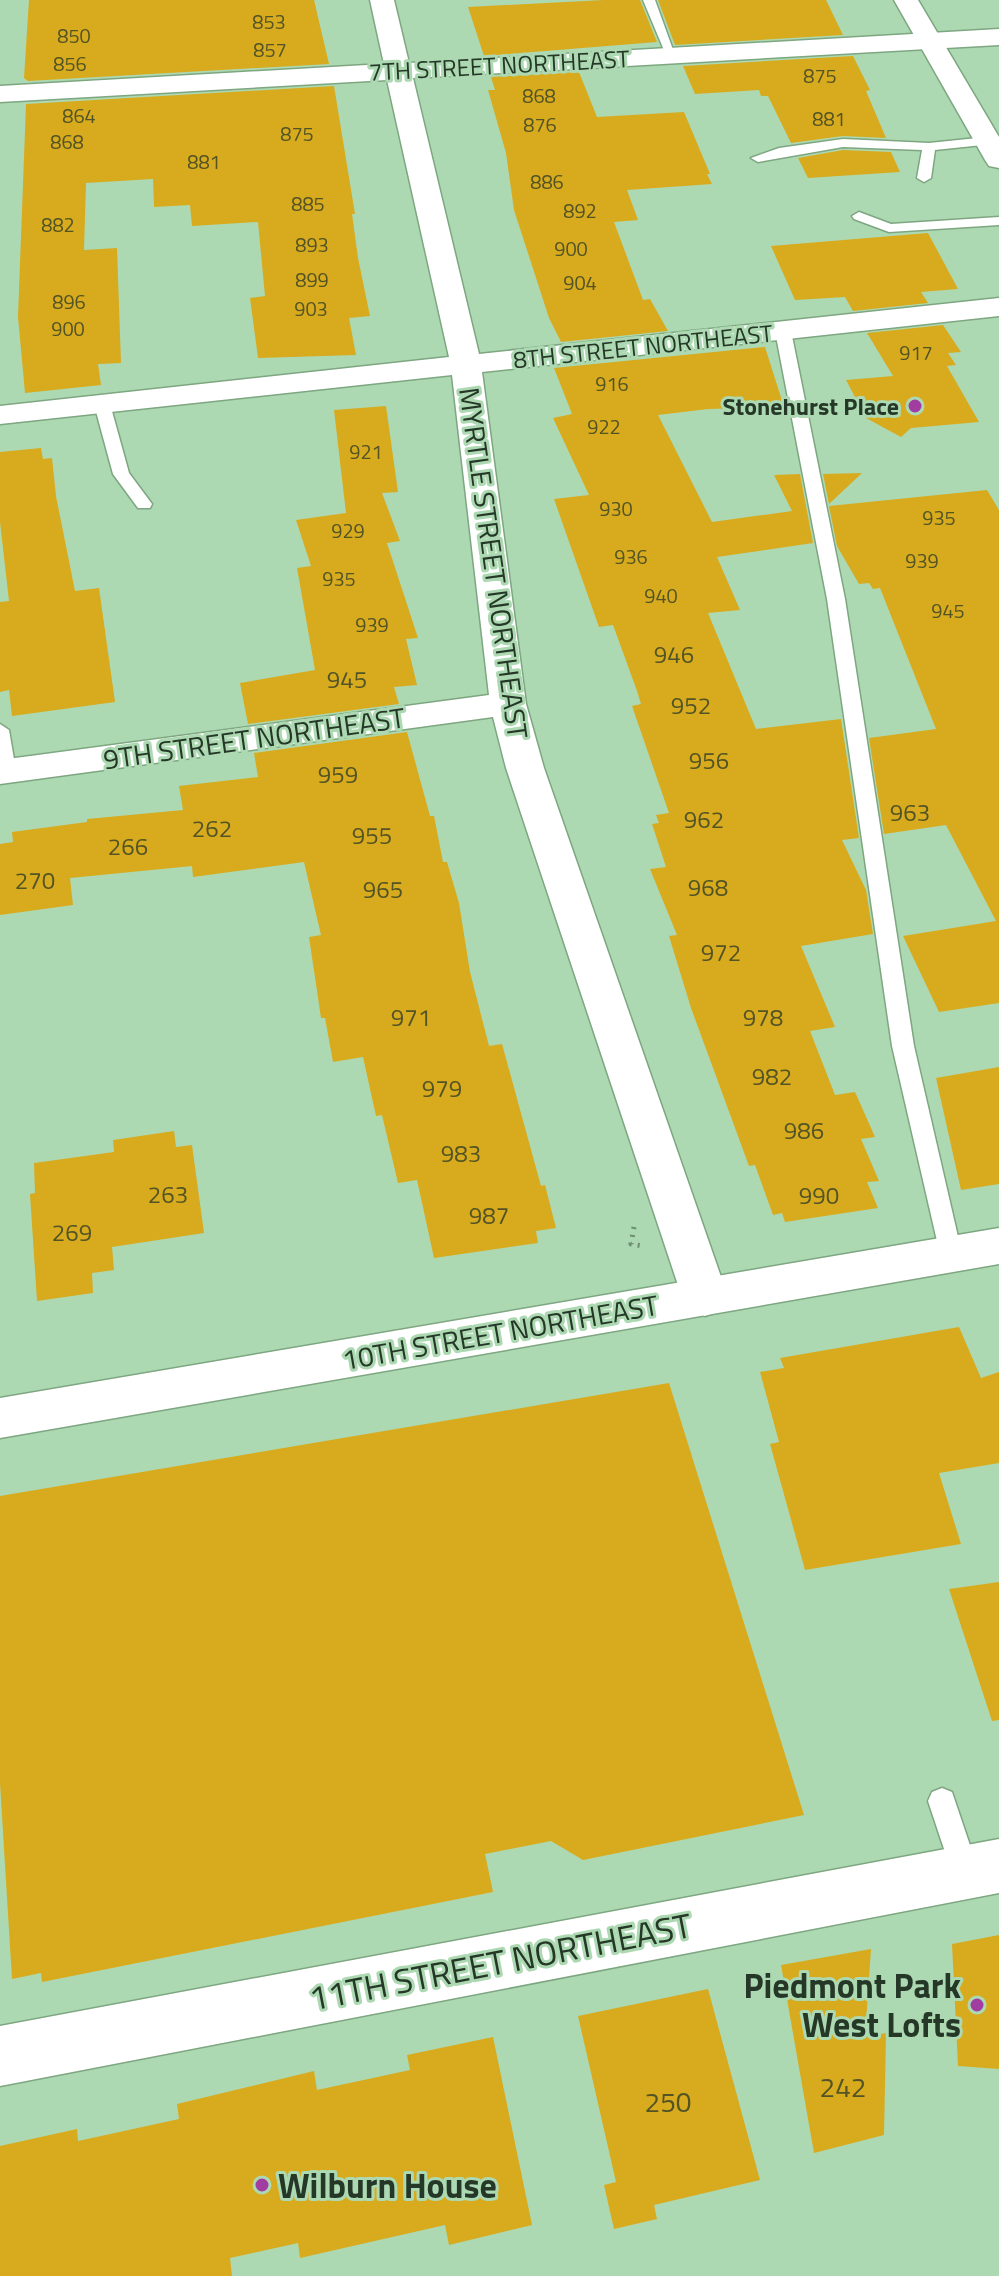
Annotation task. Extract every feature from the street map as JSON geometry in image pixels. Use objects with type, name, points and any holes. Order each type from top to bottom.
[{"type":"street","name":"MYRTLE STREET NORTHEAST","points":[[382,0],[466,365],[508,704],[525,768],[705,1297]]},
{"type":"street","points":[[906,0],[993,151]]},
{"type":"street","name":"7TH STREET NORTHEAST","points":[[0,94],[999,37]]},
{"type":"street","name":"8TH STREET NORTHEAST","points":[[0,415],[999,307]]},
{"type":"street","name":"9TH STREET NORTHEAST","points":[[3,771],[508,704]]},
{"type":"street","name":"10TH STREET NORTHEAST","points":[[0,1418],[999,1246]]},
{"type":"street","name":"11TH STREET NORTHEAST","points":[[0,2056],[982,1869]]},
{"type":"lane","points":[[649,0],[672,55]]},
{"type":"lane","points":[[758,158],[794,148],[838,142],[899,143],[993,151]]},
{"type":"lane","points":[[924,178],[929,147]]},
{"type":"lane","points":[[859,216],[889,228],[999,221]]},
{"type":"lane","points":[[783,331],[836,599],[903,1046],[951,1254]]},
{"type":"lane","points":[[102,404],[121,474],[144,504]]},
{"type":"lane","points":[[0,730],[3,771]]},
{"type":"lane","points":[[942,1801],[982,1869]]},
{"type":"building","points":[[29,0],[314,0],[329,64],[28,81],[24,78]]},
{"type":"building","points":[[640,0],[657,42],[484,56],[468,7]]},
{"type":"building","points":[[658,0],[826,0],[843,35],[675,45]]},
{"type":"building","points":[[853,56],[870,90],[866,91],[886,138],[843,136],[791,143],[768,96],[761,96],[759,90],[695,94],[683,66]]},
{"type":"building","points":[[579,72],[597,117],[684,112],[710,174],[707,174],[712,184],[627,190],[638,220],[614,222],[643,300],[650,299],[668,331],[561,342],[549,318],[514,210],[506,153],[488,90],[495,90],[491,77]]},
{"type":"building","points":[[334,86],[355,214],[352,214],[358,258],[370,316],[349,318],[356,355],[258,358],[250,298],[265,296],[258,222],[192,226],[190,205],[154,207],[153,179],[86,183],[84,250],[117,248],[121,363],[98,364],[101,385],[25,393],[18,317],[26,104]]},
{"type":"building","points":[[843,150],[891,152],[900,172],[808,178],[798,158]]},
{"type":"building","points":[[928,233],[958,289],[921,292],[928,303],[853,311],[845,297],[795,300],[771,246]]},
{"type":"building","points":[[943,325],[961,352],[948,353],[956,365],[947,366],[979,422],[911,428],[901,437],[866,418],[846,380],[893,376],[867,333]]},
{"type":"building","points":[[765,347],[784,407],[708,409],[658,415],[712,522],[792,511],[774,475],[800,474],[813,543],[717,557],[740,610],[708,613],[756,729],[841,719],[859,838],[842,840],[866,890],[873,934],[801,946],[835,1027],[810,1031],[835,1095],[855,1092],[875,1137],[861,1139],[879,1181],[867,1182],[878,1208],[785,1222],[782,1213],[773,1215],[755,1165],[749,1166],[691,1008],[669,936],[677,935],[650,869],[666,867],[652,824],[659,823],[656,815],[669,813],[632,706],[641,704],[613,625],[599,627],[554,499],[589,495],[553,418],[572,414],[554,368]]},
{"type":"building","points":[[386,406],[398,492],[382,493],[400,541],[387,543],[418,638],[406,639],[417,685],[394,687],[399,704],[248,724],[240,683],[315,670],[297,568],[311,566],[296,520],[346,513],[334,410]]},
{"type":"building","points":[[41,448],[43,459],[52,458],[56,496],[75,591],[99,588],[115,702],[12,716],[9,690],[0,692],[0,602],[9,601],[0,522],[0,452]]},
{"type":"building","points":[[862,473],[829,504],[823,474]]},
{"type":"building","points":[[987,490],[999,510],[999,1003],[939,1012],[903,936],[996,921],[946,825],[884,834],[869,738],[936,729],[880,588],[873,589],[869,583],[859,584],[837,546],[829,506]]},
{"type":"building","points":[[407,732],[430,816],[434,816],[443,862],[447,862],[459,903],[470,972],[489,1046],[502,1044],[541,1186],[545,1185],[556,1228],[536,1231],[538,1243],[434,1258],[417,1180],[398,1183],[382,1115],[376,1116],[363,1057],[333,1062],[325,1018],[321,1018],[309,937],[321,935],[304,862],[193,877],[192,866],[70,878],[73,905],[0,915],[0,844],[13,842],[12,832],[87,822],[87,819],[183,810],[179,786],[258,777],[254,753]]},
{"type":"building","points":[[999,1067],[999,1184],[961,1190],[936,1078]]},
{"type":"building","points":[[174,1131],[176,1147],[192,1145],[204,1233],[112,1247],[114,1270],[92,1273],[93,1293],[37,1301],[30,1194],[35,1193],[34,1163],[114,1152],[113,1140]]},
{"type":"building","points":[[959,1327],[981,1378],[999,1372],[999,1463],[939,1473],[961,1544],[805,1570],[770,1444],[779,1442],[760,1372],[784,1368],[780,1358]]},
{"type":"building","points":[[669,1383],[804,1815],[583,1860],[551,1841],[485,1854],[493,1892],[42,1982],[41,1973],[12,1979],[0,1783],[0,1496]]},
{"type":"building","points":[[999,1582],[999,1720],[992,1721],[949,1589]]},
{"type":"building","name":"Piedmont Park West Lofts","points":[[999,1935],[999,2069],[958,2066],[952,1944]]},
{"type":"building","points":[[871,1949],[865,2037],[886,2033],[884,2135],[814,2153],[781,1965]]},
{"type":"building","points":[[708,1989],[760,2180],[654,2205],[657,2219],[614,2229],[604,2185],[616,2182],[578,2016]]},
{"type":"building","name":"Wilburn House","points":[[493,2037],[532,2225],[449,2245],[445,2225],[300,2258],[298,2243],[230,2258],[232,2276],[0,2276],[0,2146],[77,2129],[78,2141],[179,2119],[177,2104],[314,2071],[317,2090],[410,2070],[407,2055]]},
{"type":"place","name":"Stonehurst Place","points":[[915,406]]},
{"type":"place","name":"Piedmont Park West Lofts","points":[[977,2005]]},
{"type":"place","name":"Wilburn House","points":[[262,2185]]}]
